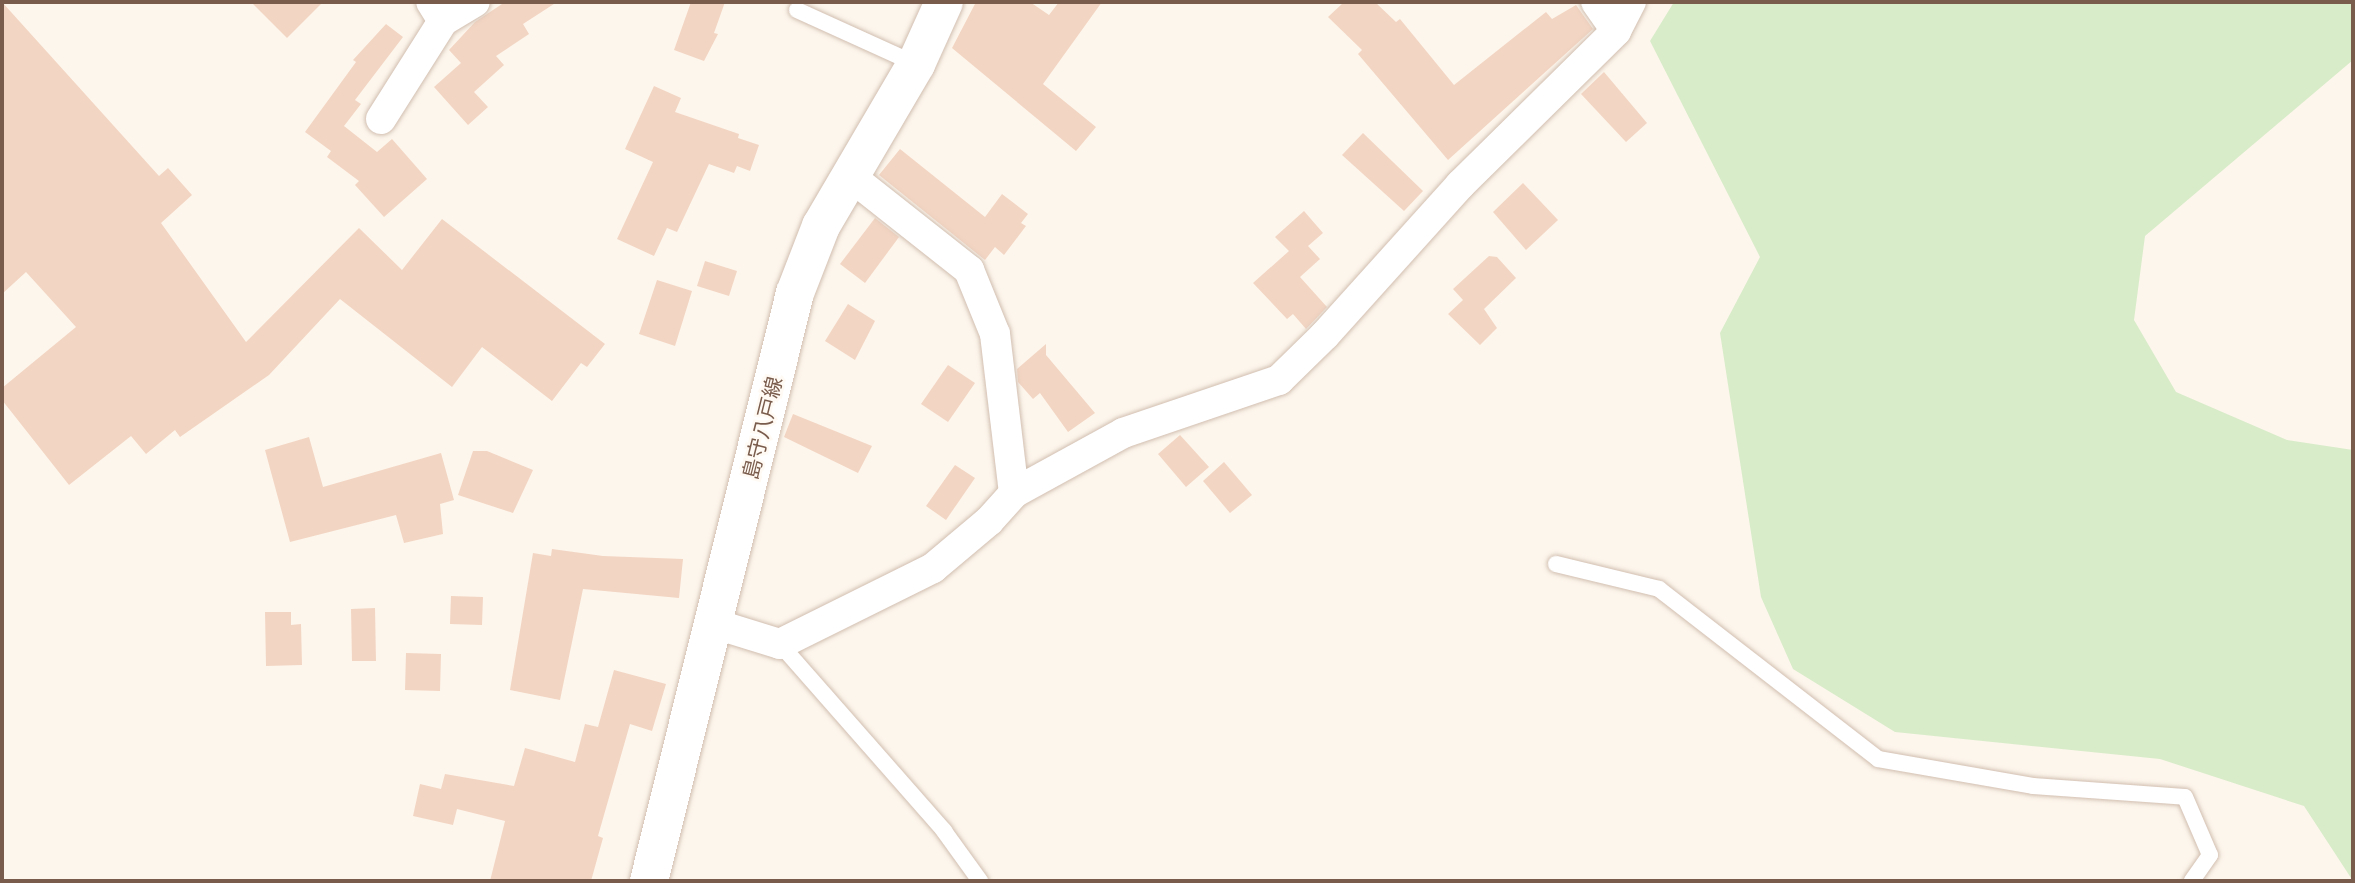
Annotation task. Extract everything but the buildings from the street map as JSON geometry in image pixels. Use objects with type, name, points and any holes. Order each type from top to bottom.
[{"type":"main road","name":"島守八戸線","points":[[649,881],[795,293],[821,226],[916,64],[944,2]]},
{"type":"street","points":[[381,120],[437,12],[475,2]]},
{"type":"street","points":[[1596,2],[1616,31]]},
{"type":"street","points":[[712,623],[780,644],[933,568],[989,521],[1014,493],[1123,433],[1279,380],[1325,335],[1460,185],[1616,31],[1631,2]]},
{"type":"street","points":[[850,176],[969,270],[995,334],[1014,493]]},
{"type":"lane","points":[[797,10],[916,64]]},
{"type":"lane","points":[[1556,564],[1658,589],[1878,760],[2033,786],[2185,797],[2210,855],[2192,881]]},
{"type":"lane","points":[[780,644],[944,831],[979,881]]},
{"type":"green space","points":[[1674,2],[2353,2],[2353,60],[2145,236],[2134,320],[2176,392],[2287,440],[2353,450],[2353,881],[2304,806],[2160,759],[1895,732],[1793,669],[1761,597],[1720,333],[1760,257],[1650,41]]}]
